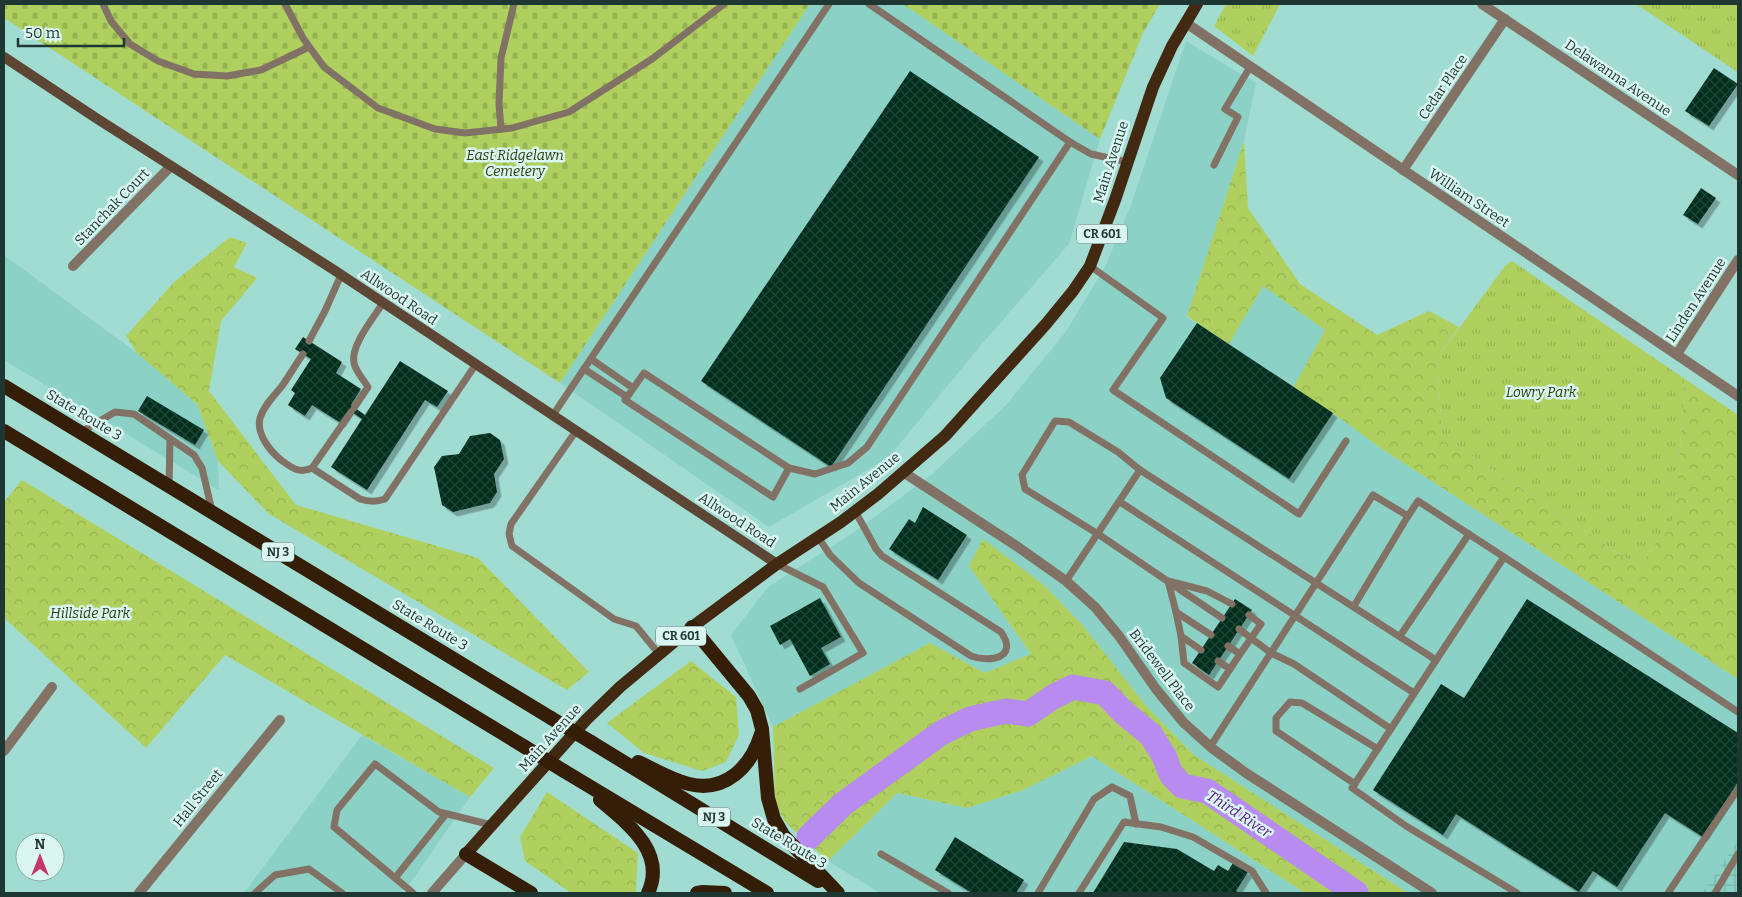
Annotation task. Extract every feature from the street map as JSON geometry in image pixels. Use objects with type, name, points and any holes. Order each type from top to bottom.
[{"type":"highway","name":"State Route 3","points":[[4,386],[838,893]]},
{"type":"highway","points":[[4,431],[767,893]]},
{"type":"highway","points":[[692,627],[749,696],[757,710],[762,729],[768,798],[774,818],[783,835],[838,893]]},
{"type":"highway","points":[[590,742],[688,784],[706,786],[724,782],[740,771],[751,758],[762,729]]},
{"type":"highway","points":[[564,771],[616,814],[640,837],[650,854],[653,869],[652,884],[648,893]]},
{"type":"highway","points":[[466,854],[531,893]]},
{"type":"highway","points":[[697,893],[725,893]]},
{"type":"main road","name":"Main Avenue","points":[[466,854],[586,720],[620,686],[692,627],[777,564],[855,511],[945,436],[1073,291],[1090,266],[1115,200],[1152,87],[1172,46],[1197,4]]},
{"type":"main road","name":"Allwood Road","points":[[4,57],[341,275],[777,564]]},
{"type":"street","name":"Delawanna Avenue","points":[[1482,4],[1738,175]]},
{"type":"street","name":"Cedar Place","points":[[1404,170],[1505,19]]},
{"type":"street","name":"William Street","points":[[1186,24],[1738,396]]},
{"type":"street","name":"Stanchak Court","points":[[73,266],[171,166]]},
{"type":"street","name":"Linden Avenue","points":[[1676,354],[1738,260]]},
{"type":"street","name":"Bridewell Place","points":[[903,472],[1018,547],[1066,581],[1095,607],[1119,636],[1156,689],[1184,723],[1210,747],[1246,773],[1432,893]]},
{"type":"street","points":[[4,751],[52,688]]},
{"type":"street","name":"Hall Street","points":[[139,893],[280,720]]},
{"type":"street","name":"Main Avenue","points":[[432,893],[466,854]]},
{"type":"lane","points":[[103,4],[111,21],[130,44],[158,61],[194,74],[227,76],[261,70],[309,47]]},
{"type":"lane","points":[[285,4],[302,38],[324,67],[378,108],[434,129],[465,133],[512,128],[569,112],[652,59],[724,4]]},
{"type":"lane","points":[[501,129],[499,104],[501,58],[514,4]]},
{"type":"lane","points":[[553,415],[829,4]]},
{"type":"lane","points":[[869,4],[1070,142],[1091,154],[1127,162]]},
{"type":"lane","points":[[1214,165],[1238,117],[1225,109],[1250,67]]},
{"type":"lane","points":[[789,468],[773,497],[625,400],[644,373],[789,468],[815,474],[848,464],[867,447],[1070,142]]},
{"type":"lane","points":[[1090,266],[1163,318],[1113,390],[1299,514],[1346,441]]},
{"type":"lane","points":[[309,341],[341,275]]},
{"type":"lane","points":[[303,354],[266,406],[260,419],[261,430],[266,443],[273,453],[291,468],[298,471],[312,468],[368,387],[353,361],[356,347],[383,303]]},
{"type":"lane","points":[[590,359],[633,388]]},
{"type":"lane","points":[[312,468],[360,499],[378,502],[385,499],[476,364]]},
{"type":"lane","points":[[584,369],[627,397]]},
{"type":"lane","points":[[81,432],[116,412],[134,414],[194,456],[202,468],[212,512]]},
{"type":"lane","points":[[1222,618],[1098,534],[1025,489],[1022,476],[1055,421],[1068,422],[1118,452],[1140,470],[1436,660]]},
{"type":"lane","points":[[576,431],[511,524],[509,534],[512,546],[614,619],[636,626],[658,654]]},
{"type":"lane","points":[[169,486],[170,439]]},
{"type":"lane","points":[[1066,581],[1140,470]]},
{"type":"lane","points":[[1210,747],[1374,495],[1408,516]]},
{"type":"lane","points":[[1354,606],[1418,501],[1738,712]]},
{"type":"lane","points":[[1120,502],[1414,693]]},
{"type":"lane","points":[[818,537],[830,555],[859,583],[979,659],[987,660],[1002,656],[1006,651],[1007,640],[1001,632],[882,556],[876,549],[855,511]]},
{"type":"lane","points":[[1400,636],[1469,534]]},
{"type":"lane","points":[[1504,557],[1352,788],[1406,826],[1517,893]]},
{"type":"lane","points":[[777,564],[823,587],[863,653],[800,689]]},
{"type":"lane","points":[[1168,581],[1208,591],[1232,604]]},
{"type":"lane","points":[[1168,581],[1181,636],[1184,663],[1218,687],[1261,624],[1249,615]]},
{"type":"lane","points":[[1176,612],[1211,635]]},
{"type":"lane","points":[[1239,629],[1271,654],[1294,664],[1391,729]]},
{"type":"lane","points":[[1181,636],[1200,650]]},
{"type":"lane","points":[[1228,646],[1240,654]]},
{"type":"lane","points":[[1218,661],[1230,669]]},
{"type":"lane","points":[[1355,784],[1276,731],[1276,718],[1290,702],[1302,702],[1378,749]]},
{"type":"lane","points":[[413,893],[334,827],[337,810],[375,764],[439,812],[492,825]]},
{"type":"lane","points":[[1038,893],[1094,799],[1112,787],[1130,796],[1136,824]]},
{"type":"lane","points":[[1668,893],[1738,789]]},
{"type":"lane","points":[[395,878],[446,814]]},
{"type":"lane","points":[[1079,893],[1124,822],[1161,827],[1193,837],[1252,871],[1266,893]]},
{"type":"lane","points":[[881,854],[948,893]]},
{"type":"lane","points":[[1715,893],[1738,854]]},
{"type":"lane","points":[[255,893],[275,875],[309,869],[342,893]]},
{"type":"shaded area","points":[[810,4],[903,4],[1100,139],[1069,244],[982,344],[888,458],[769,527],[560,383]]},
{"type":"shaded area","points":[[1186,41],[1256,83],[1244,141],[1187,317],[1229,344],[1263,286],[1326,330],[1294,389],[1333,413],[1382,449],[1738,679],[1738,842],[1703,893],[1408,893],[1194,755],[1147,707],[1084,627],[1045,586],[983,540],[969,566],[1031,654],[985,673],[930,643],[773,727],[731,635],[768,587],[857,530],[931,475],[1005,406],[1065,333],[1105,267],[1131,205]]},
{"type":"shaded area","points":[[4,255],[137,353],[197,404],[218,461],[219,490],[4,360]]},
{"type":"shaded area","points":[[362,735],[470,797],[411,882],[401,893],[244,893]]},
{"type":"shaded area","points":[[1092,756],[1305,893],[880,893],[828,861],[897,793],[967,808],[1023,790]]},
{"type":"shaded area","points":[[1738,841],[1738,893],[1702,893]]},
{"type":"green space","name":"East Ridgelawn Cemetery","points":[[4,4],[810,4],[560,383],[4,18]]},
{"type":"green space","points":[[903,4],[1160,4],[1143,33],[1100,139]]},
{"type":"green space","points":[[1226,4],[1280,4],[1253,56],[1214,26]]},
{"type":"green space","points":[[1636,4],[1738,4],[1738,72],[1736,71]]},
{"type":"green space","points":[[1244,141],[1248,208],[1300,284],[1377,335],[1429,311],[1459,327],[1437,358],[1442,436],[1639,567],[1675,516],[1685,379],[1738,415],[1738,679],[1382,449],[1333,413],[1293,388],[1325,330],[1263,286],[1229,344],[1187,316]]},
{"type":"green space","points":[[230,237],[247,243],[234,267],[257,278],[221,321],[209,391],[296,505],[478,558],[589,672],[567,690],[269,514],[218,461],[197,404],[137,353],[126,336],[174,282]]},
{"type":"green space","name":"Lowry Park","points":[[1512,261],[1685,379],[1675,516],[1639,567],[1442,436],[1437,358],[1505,266]]},
{"type":"green space","name":"Hillside Park","points":[[22,480],[494,768],[470,797],[225,655],[146,748],[4,618],[4,502]]},
{"type":"green space","points":[[983,539],[1045,586],[1084,627],[1147,707],[1194,755],[1408,893],[1305,893],[1092,756],[1023,790],[967,808],[897,793],[828,861],[786,823],[775,804],[773,727],[930,643],[985,673],[1031,654],[969,566]]},
{"type":"green space","points":[[691,661],[736,697],[739,735],[726,762],[702,771],[644,753],[607,723]]},
{"type":"green space","points":[[547,792],[638,853],[636,892],[571,893],[525,861],[520,837]]},
{"type":"building","points":[[1714,68],[1738,84],[1709,126],[1685,111]]},
{"type":"building","points":[[910,71],[1039,157],[831,467],[701,381]]},
{"type":"building","points":[[1701,188],[1716,198],[1698,224],[1683,215]]},
{"type":"building","points":[[1197,323],[1333,413],[1289,479],[1166,398],[1160,378]]},
{"type":"building","points":[[303,337],[342,362],[336,373],[361,389],[351,405],[365,415],[400,361],[448,391],[437,407],[425,400],[367,490],[331,467],[362,419],[349,410],[341,423],[312,405],[305,416],[288,405],[295,393],[291,390],[311,359],[295,349]]},
{"type":"building","points":[[147,396],[204,430],[195,445],[138,411]]},
{"type":"building","points":[[490,433],[500,440],[504,459],[494,474],[497,492],[490,503],[453,512],[442,505],[434,467],[442,456],[459,454],[470,436]]},
{"type":"building","points":[[923,507],[967,535],[938,580],[889,549],[909,519],[915,523]]},
{"type":"building","points":[[820,598],[841,637],[821,648],[830,664],[810,676],[790,639],[780,645],[770,626]]},
{"type":"building","points":[[1235,599],[1252,610],[1209,675],[1192,663]]},
{"type":"building","points":[[1527,599],[1738,733],[1738,782],[1703,837],[1665,813],[1617,887],[1593,871],[1579,892],[1456,814],[1443,835],[1373,790],[1441,684],[1464,698]]},
{"type":"building","points":[[955,837],[1024,880],[1016,893],[972,893],[935,870]]},
{"type":"building","points":[[1124,842],[1177,849],[1214,871],[1218,865],[1228,871],[1233,863],[1248,872],[1236,891],[1239,893],[1093,893]]},
{"type":"waterway","name":"Third River","points":[[809,837],[843,804],[941,733],[970,719],[992,714],[1006,711],[1028,714],[1053,697],[1073,687],[1105,693],[1123,712],[1151,735],[1164,756],[1171,774],[1182,786],[1207,791],[1356,893]]}]
